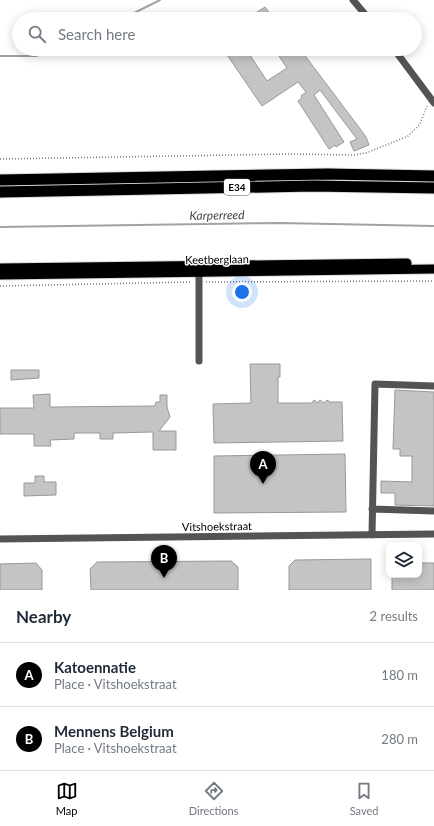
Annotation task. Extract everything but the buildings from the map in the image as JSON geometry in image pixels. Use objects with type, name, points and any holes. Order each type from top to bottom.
[{"type":"highway","name":"E34","points":[[0,180],[319,174],[434,176]]},
{"type":"highway","name":"E34","points":[[0,192],[313,186],[434,188]]},
{"type":"main road","name":"Keetberglaan","points":[[0,268],[434,263]]},
{"type":"main road","name":"Keetberglaan","points":[[0,275],[199,271],[434,269]]},
{"type":"street","points":[[354,0],[363,12]]},
{"type":"street","points":[[399,56],[432,101]]},
{"type":"street","points":[[199,271],[199,361]]},
{"type":"street","points":[[372,535],[375,384],[434,386]]},
{"type":"street","points":[[372,509],[434,511]]},
{"type":"street","name":"Vitshoekstraat","points":[[0,539],[434,534]]},
{"type":"path","points":[[0,160],[290,154],[354,155],[366,153],[408,136],[420,124],[432,101]]},
{"type":"path","points":[[0,286],[199,282],[434,281]]},
{"type":"waterway","points":[[136,12],[160,0]]},
{"type":"waterway","points":[[0,56],[12,56]]},
{"type":"waterway","points":[[12,56],[36,56]]},
{"type":"waterway","name":"Karperreed","points":[[0,227],[280,223],[434,226]]},
{"type":"place","name":"Katoennatie","points":[[263,484]]},
{"type":"place","name":"Mennens Belgium","points":[[164,578]]}]
